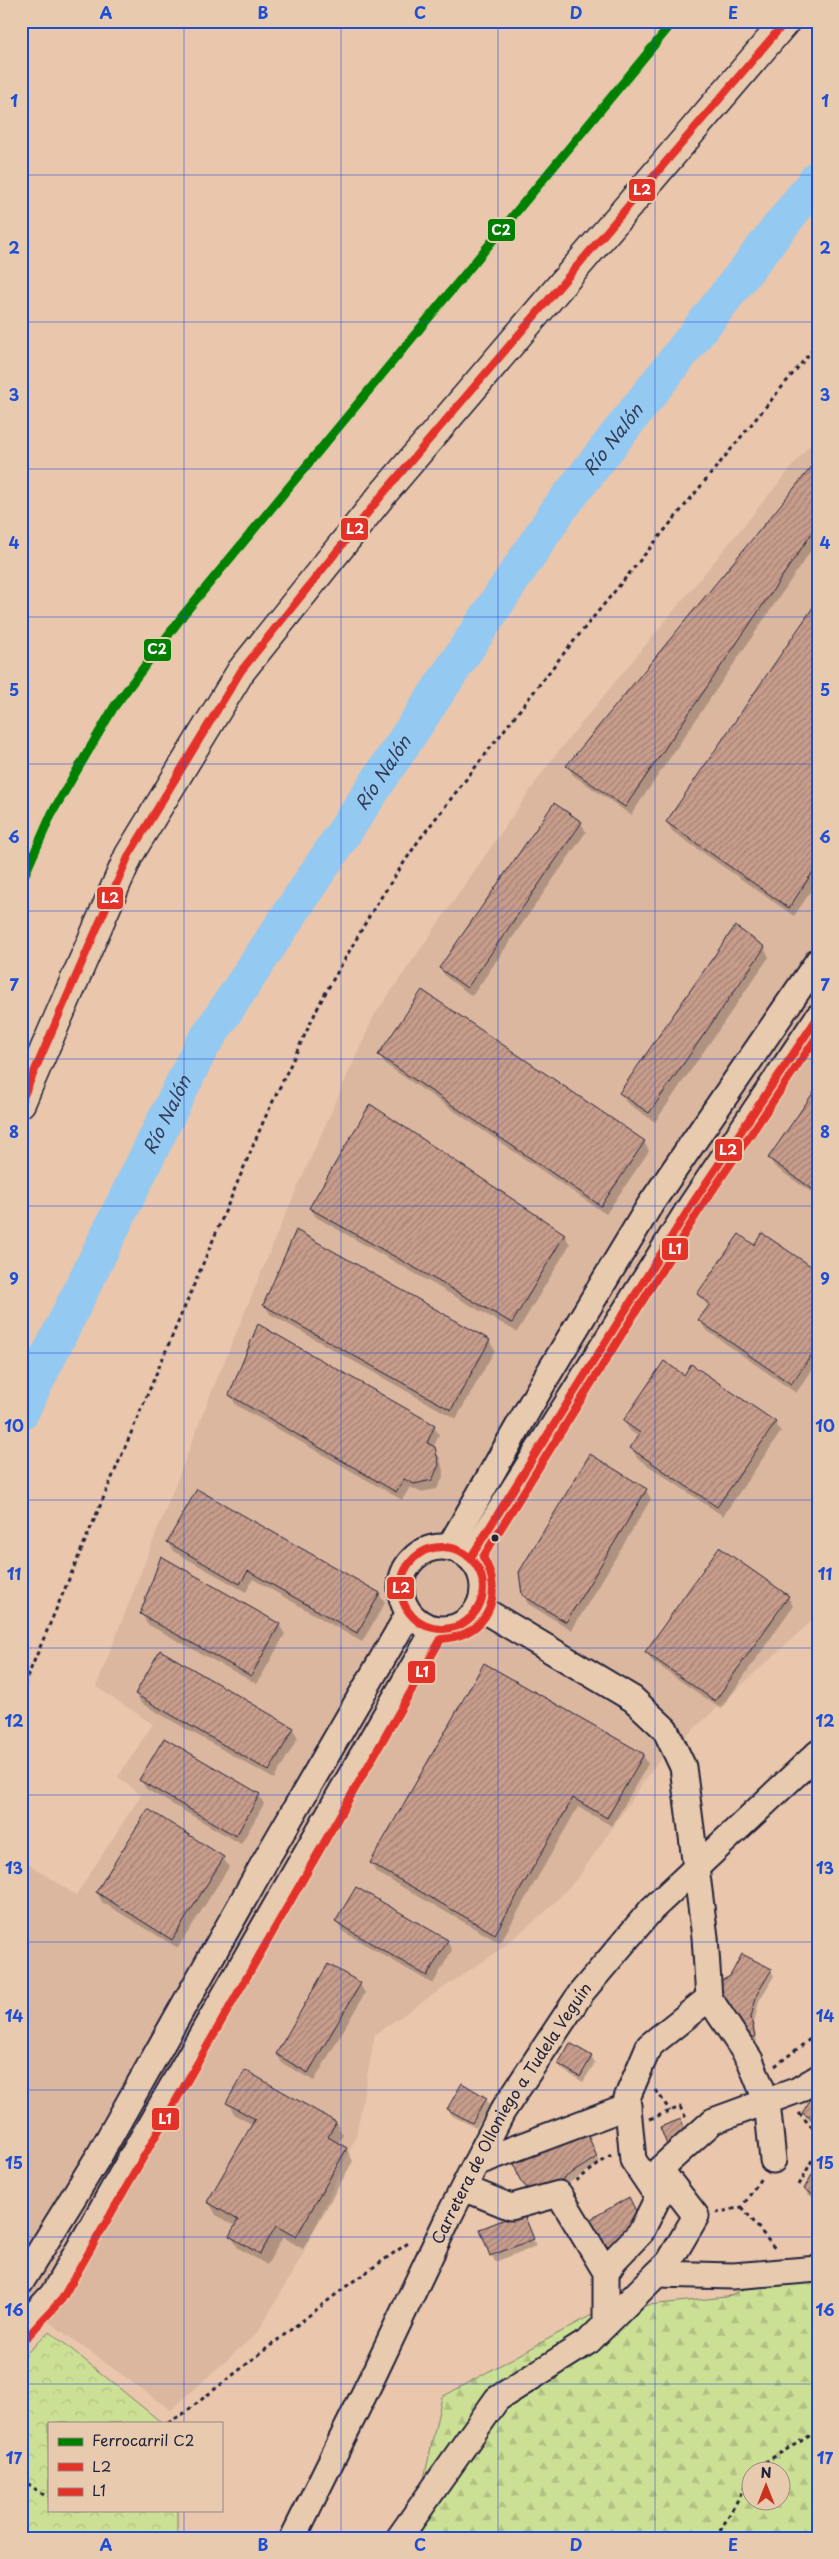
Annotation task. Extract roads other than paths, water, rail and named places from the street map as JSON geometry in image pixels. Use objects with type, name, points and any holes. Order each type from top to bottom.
[{"type":"main road","points":[[21,1102],[129,855],[241,671],[382,495],[786,21]]},
{"type":"street","points":[[460,1553],[537,1393],[650,1205],[818,961]]},
{"type":"street","points":[[460,1553],[818,1017]]},
{"type":"street","points":[[444,1546],[460,1553],[480,1569],[484,1583],[480,1608],[471,1619],[458,1627],[435,1629],[414,1619],[401,1594],[404,1571],[412,1559],[430,1548],[444,1546]]},
{"type":"street","points":[[480,1608],[633,1699],[665,1729],[683,1767],[705,1937],[709,1998],[750,2060],[762,2091],[773,2160]]},
{"type":"street","points":[[21,2282],[100,2154],[263,1865],[410,1613]]},
{"type":"street","points":[[21,2329],[53,2294],[435,1629]]},
{"type":"street","name":"Carretera de Olloniego a Tudela Veguín","points":[[293,2538],[502,2112],[581,1993],[652,1909],[818,1753]]},
{"type":"street","points":[[399,2538],[497,2399],[589,2341],[669,2262],[696,2216],[633,2160],[627,2098],[649,2046],[709,1998]]},
{"type":"street","points":[[606,2272],[615,2258],[641,2232],[663,2188],[660,2169],[697,2135],[713,2121],[762,2091],[798,2090],[818,2078]]},
{"type":"street","points":[[476,2163],[630,2124]]},
{"type":"street","points":[[464,2188],[511,2207],[559,2194],[606,2272],[606,2324]]},
{"type":"street","points":[[657,2274],[733,2276],[806,2270]]},
{"type":"waterway","name":"Río Nalón","points":[[21,1412],[200,1049],[557,512],[818,178]]},
{"type":"rail line","name":"C2","points":[[21,883],[52,813],[114,707],[184,614],[674,21]]}]
